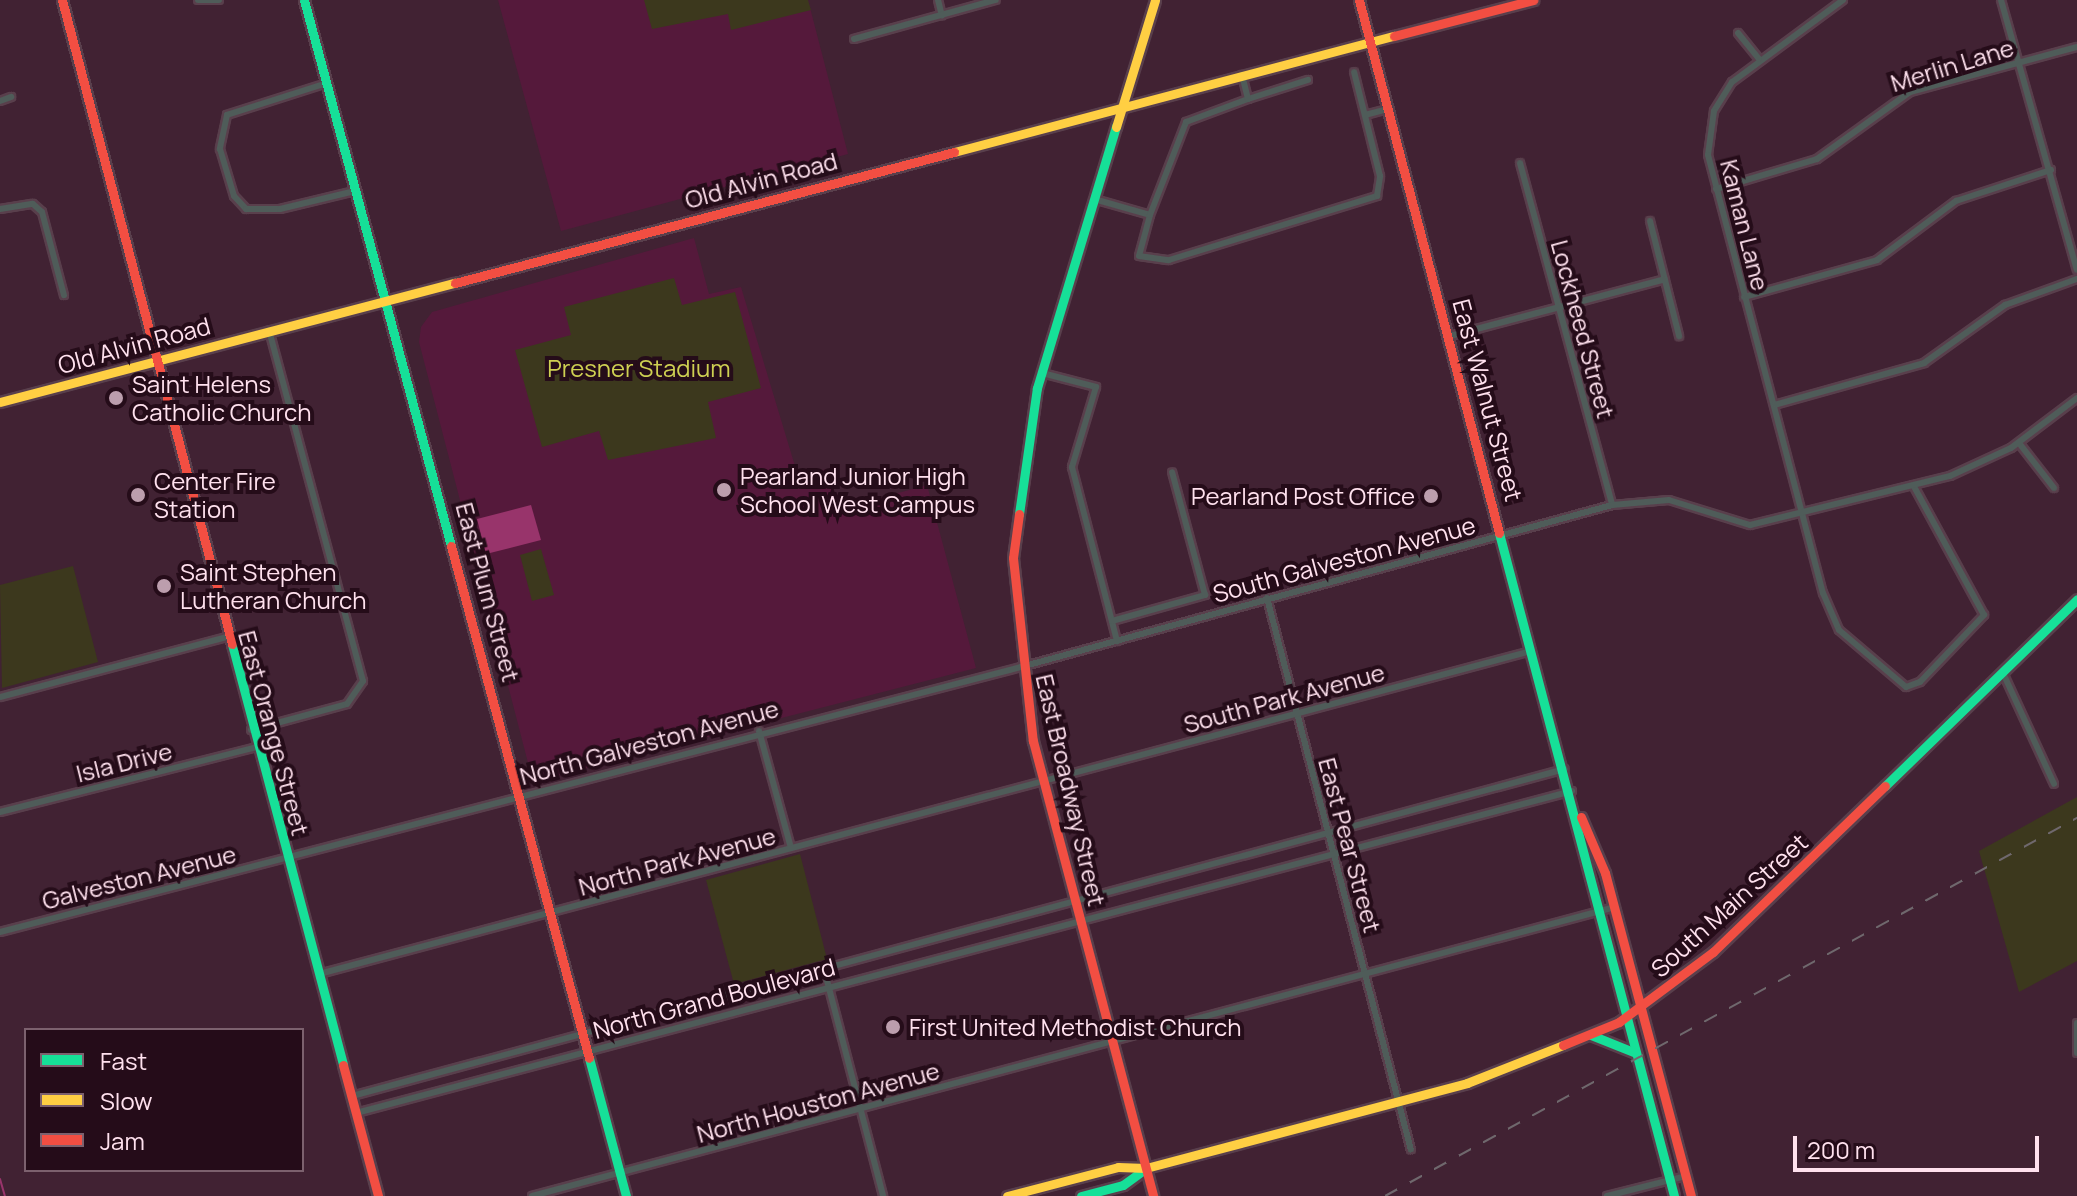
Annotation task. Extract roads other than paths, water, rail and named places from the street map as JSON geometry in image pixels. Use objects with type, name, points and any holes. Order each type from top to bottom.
[{"type":"street","name":"East Orange Street","points":[[62,0],[251,730],[378,1196]]},
{"type":"street","points":[[198,0],[219,0]]},
{"type":"street","name":"East Plum Street","points":[[304,0],[522,794],[626,1196]]},
{"type":"street","points":[[938,0],[942,16]]},
{"type":"street","points":[[854,39],[996,0]]},
{"type":"street","name":"East Broadway Street","points":[[1153,1196],[1044,781],[1021,667],[1016,525],[1042,373],[1155,0]]},
{"type":"street","name":"East Walnut Street","points":[[1359,0],[1572,791],[1598,912],[1674,1196]]},
{"type":"street","name":"Old Alvin Road","points":[[0,402],[385,298],[1533,0]]},
{"type":"street","name":"Kaman Lane","points":[[1843,0],[1759,59],[1732,82],[1714,111],[1708,143],[1716,189],[1744,297],[1803,513],[1839,630],[1900,685],[1913,686],[1984,615],[1913,485]]},
{"type":"street","points":[[2001,0],[2022,62],[2077,270]]},
{"type":"street","points":[[1738,33],[1759,59]]},
{"type":"street","name":"Merlin Lane","points":[[1716,189],[1817,159],[1910,92],[2077,47]]},
{"type":"street","points":[[1308,80],[1192,114],[1150,215],[1139,256],[1169,260],[1377,196],[1380,176],[1354,72]]},
{"type":"street","points":[[1242,75],[1248,99]]},
{"type":"street","points":[[327,83],[227,115],[220,149],[234,196],[246,209],[280,209],[355,191]]},
{"type":"street","points":[[0,101],[11,97]]},
{"type":"street","points":[[1365,115],[1388,109]]},
{"type":"street","name":"Lockheed Street","points":[[1520,163],[1612,505]]},
{"type":"street","points":[[1744,297],[1877,260],[1956,201],[2051,170]]},
{"type":"street","points":[[1094,199],[1150,215]]},
{"type":"street","points":[[0,209],[33,204],[42,212],[64,295]]},
{"type":"street","points":[[1650,221],[1679,336]]},
{"type":"street","points":[[1450,336],[1665,279]]},
{"type":"street","points":[[1774,405],[1924,363],[2005,305],[2077,279]]},
{"type":"street","points":[[251,730],[347,704],[363,681],[269,330]]},
{"type":"street","points":[[1042,373],[1096,387],[1072,467],[1117,641]]},
{"type":"street","name":"South Galveston Avenue","points":[[1021,667],[1612,505],[1669,500],[1738,524],[1803,513],[1913,485],[1973,467],[2019,443],[2077,398]]},
{"type":"street","points":[[2019,443],[2054,488]]},
{"type":"street","points":[[1112,621],[1205,595],[1172,472]]},
{"type":"street","name":"East Pear Street","points":[[1267,598],[1411,1150]]},
{"type":"street","name":"South Main Street","points":[[1146,1168],[1490,1076],[1591,1035],[1626,1016],[1713,952],[2077,599]]},
{"type":"street","points":[[0,697],[227,637]]},
{"type":"street","name":"South Park Avenue","points":[[1044,781],[1534,650]]},
{"type":"street","name":"North Galveston Avenue","points":[[287,858],[759,731],[1021,667]]},
{"type":"street","points":[[2003,673],[2054,784]]},
{"type":"street","points":[[759,731],[791,848]]},
{"type":"street","name":"Isla Drive","points":[[0,812],[256,747]]},
{"type":"street","name":"North Grand Boulevard","points":[[352,1096],[1566,769]]},
{"type":"street","name":"North Park Avenue","points":[[319,974],[1044,781]]},
{"type":"street","name":"North Grand Boulevard","points":[[356,1113],[1081,918],[1572,791]]},
{"type":"street","name":"East Walnut Street","points":[[1577,811],[1615,907],[1691,1196]]},
{"type":"street","name":"Galveston Avenue","points":[[0,932],[287,858]]},
{"type":"street","name":"North Houston Avenue","points":[[532,1196],[1615,907]]},
{"type":"street","points":[[824,969],[883,1196]]},
{"type":"street","points":[[2077,1023],[2071,1032],[2077,1053]]},
{"type":"street","points":[[1591,1035],[1636,1053]]},
{"type":"street","points":[[1007,1196],[1118,1167],[1146,1168]]},
{"type":"street","points":[[1081,1196],[1123,1185],[1146,1168]]},
{"type":"street","points":[[1607,1196],[1686,1176]]},
{"type":"waterway","points":[[0,1179],[5,1196]]},
{"type":"railway","points":[[1385,1196],[2077,818]]},
{"type":"place","name":"Saint Helens Catholic Church","points":[[116,398]]},
{"type":"place","name":"Pearland Junior High School West Campus","points":[[724,490]]},
{"type":"place","name":"Center Fire Station","points":[[138,495]]},
{"type":"place","name":"Pearland Post Office","points":[[1431,496]]},
{"type":"place","name":"Saint Stephen Lutheran Church","points":[[164,586]]},
{"type":"place","name":"First United Methodist Church","points":[[893,1027]]},
{"type":"park label","name":"Presner Stadium","points":[[639,368]]}]
